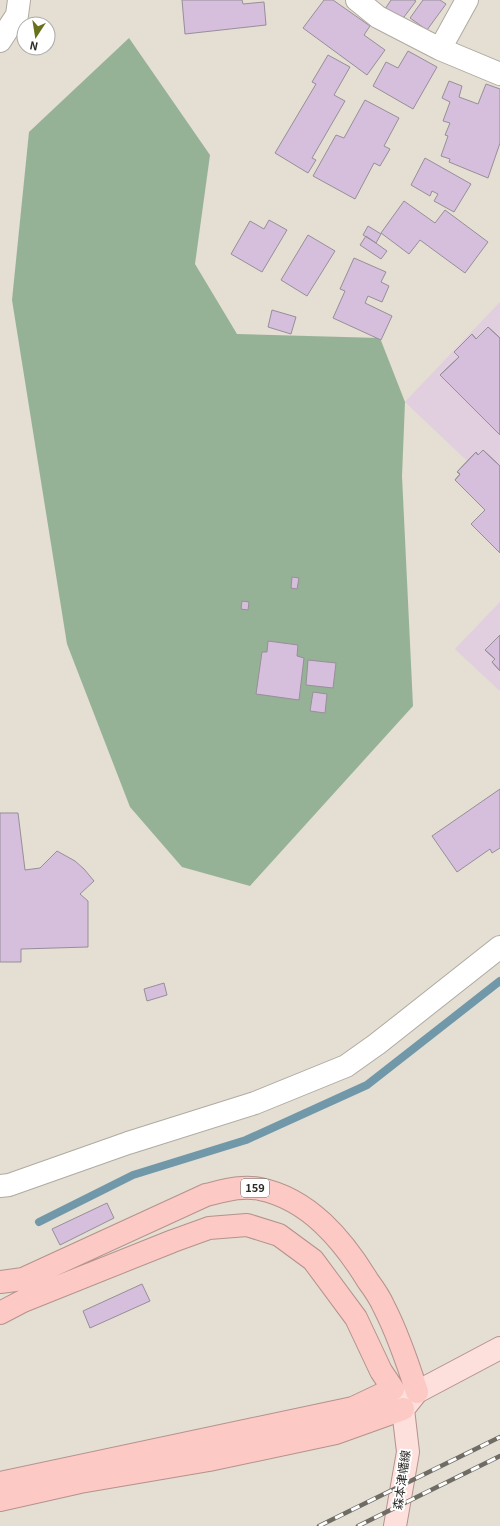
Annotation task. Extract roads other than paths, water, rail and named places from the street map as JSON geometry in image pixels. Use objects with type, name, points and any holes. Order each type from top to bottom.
[{"type":"highway","name":"159","points":[[0,1282],[23,1279],[206,1195],[236,1188],[259,1188],[286,1197],[306,1210],[333,1233],[352,1255],[384,1307],[406,1359],[417,1392]]},
{"type":"highway","points":[[0,1313],[23,1301],[209,1228],[246,1225],[279,1236],[313,1260],[356,1318],[381,1371],[393,1389],[353,1408],[0,1483]]},
{"type":"highway","points":[[0,1500],[80,1482],[209,1460],[336,1433],[403,1409]]},
{"type":"main road","points":[[403,1409],[417,1392],[500,1348]]},
{"type":"main road","points":[[393,1389],[417,1392]]},
{"type":"main road","name":"森本津幡線","points":[[393,1389],[403,1409],[408,1452],[395,1526]]},
{"type":"street","points":[[0,40],[17,15],[19,0]]},
{"type":"street","points":[[357,0],[378,17],[440,49],[500,74]]},
{"type":"street","points":[[440,49],[467,0]]},
{"type":"street","points":[[0,1186],[9,1185],[128,1143],[255,1103],[346,1066],[377,1044],[500,947]]},
{"type":"waterway","points":[[39,1222],[133,1175],[246,1140],[367,1085],[500,981]]},
{"type":"railway","points":[[319,1526],[500,1437]]},
{"type":"railway","points":[[358,1526],[500,1456]]}]
